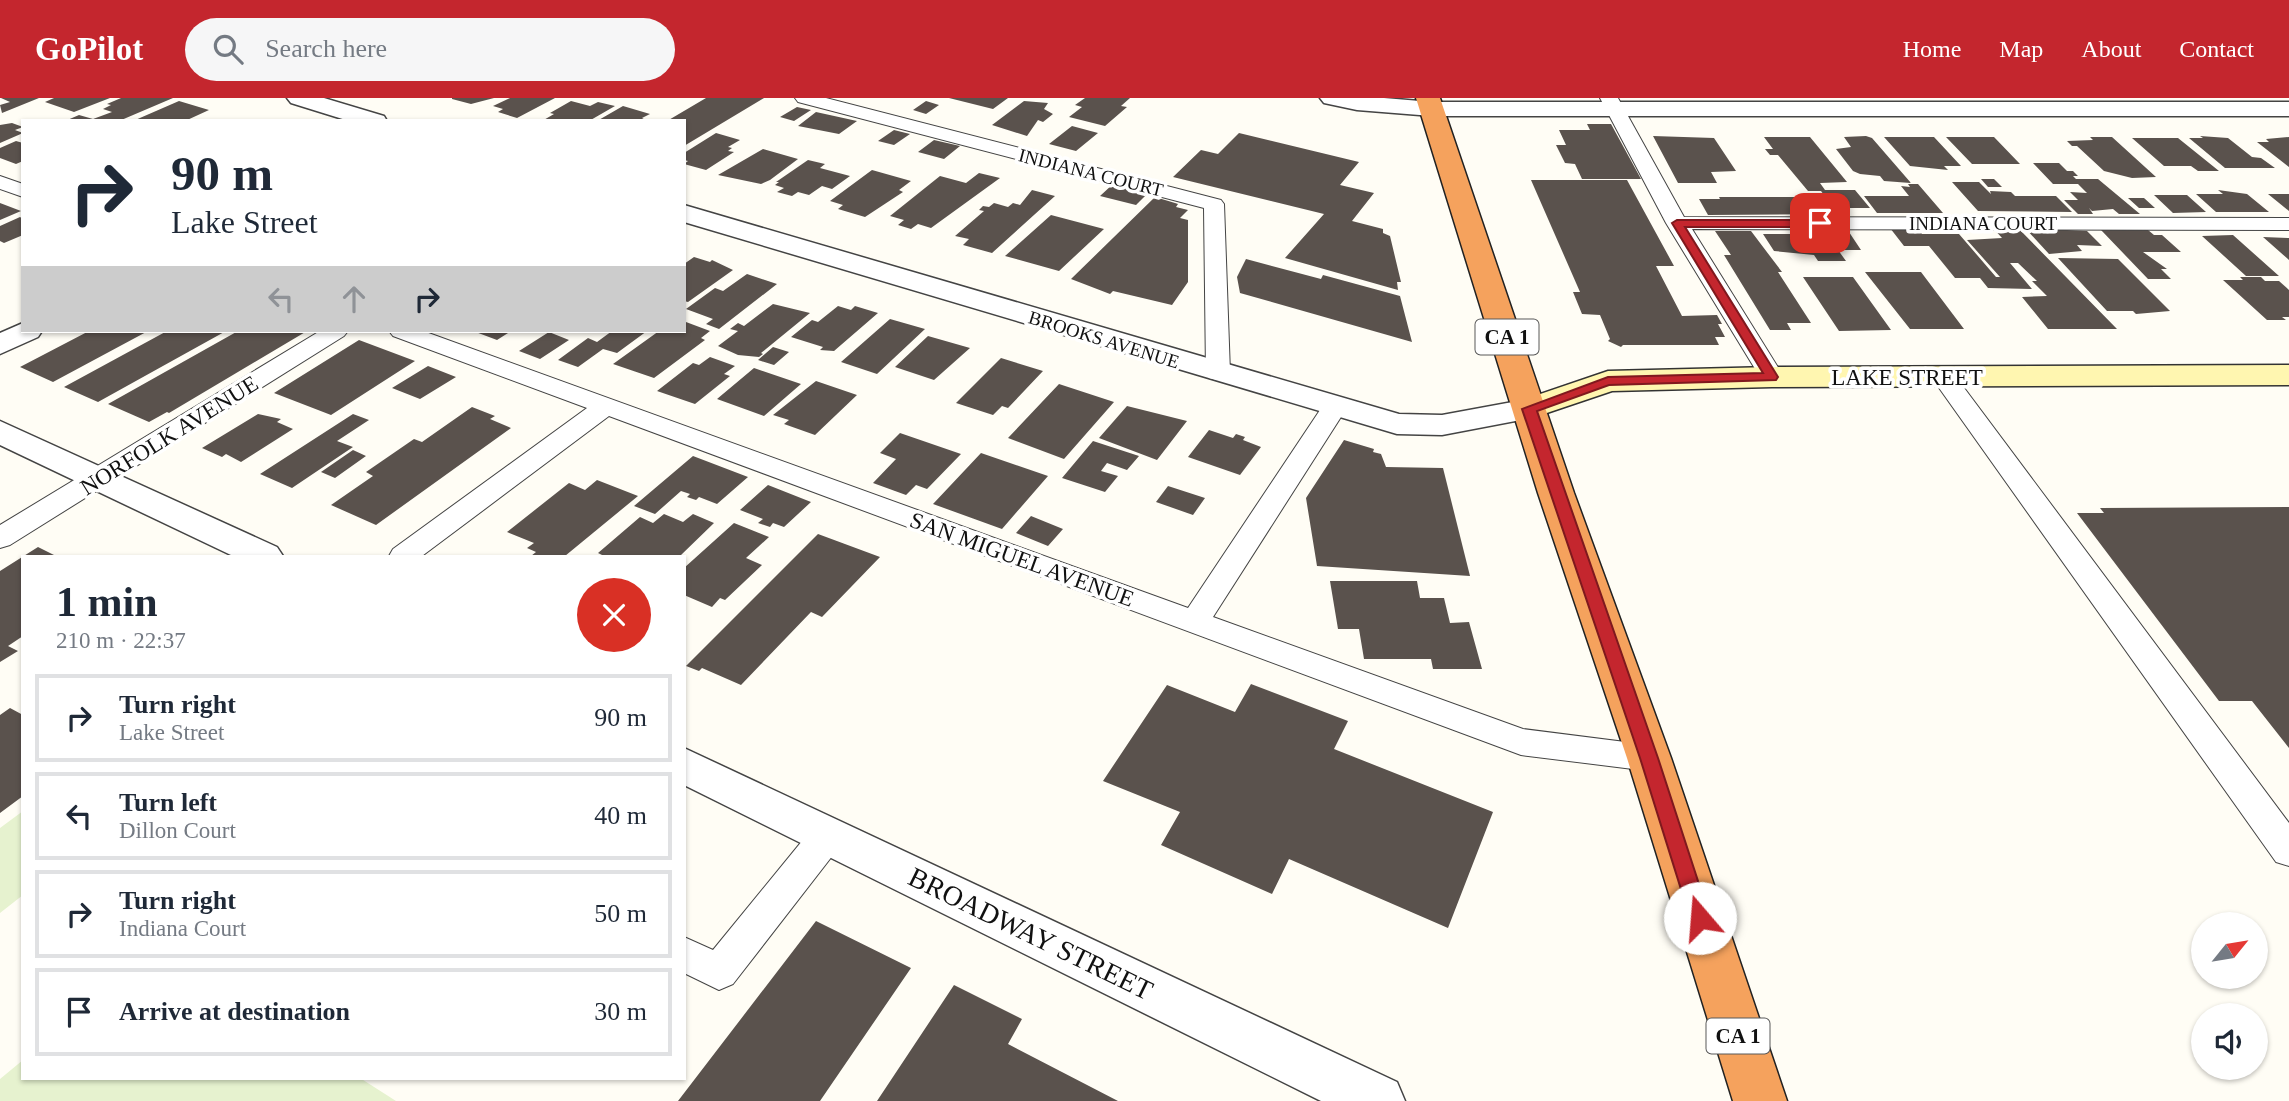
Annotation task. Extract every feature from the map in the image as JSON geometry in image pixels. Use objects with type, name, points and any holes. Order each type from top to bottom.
[{"type":"highway","name":"CA 1","points":[[1430,104],[1529,409],[1649,758],[1760,1101]]},
{"type":"street","points":[[299,98],[368,119]]},
{"type":"street","points":[[1332,98],[1357,103],[1430,104],[2289,109]]},
{"type":"street","name":"BROOKS AVENUE","points":[[686,214],[1397,424],[1442,425],[1529,409]]},
{"type":"street","points":[[0,345],[23,333]]},
{"type":"street","name":"LAKE STREET","points":[[1529,409],[1608,381],[1772,377],[2289,375]]},
{"type":"street","points":[[0,432],[262,555]]},
{"type":"street","name":"BROADWAY STREET","points":[[686,766],[1378,1101]]},
{"type":"lane","name":"INDIANA COURT","points":[[804,98],[1214,204],[1218,373]]},
{"type":"lane","points":[[1612,104],[1677,223],[1772,377]]},
{"type":"lane","points":[[0,182],[21,190]]},
{"type":"lane","name":"INDIANA COURT","points":[[1677,223],[2289,223]]},
{"type":"lane","name":"NORFOLK AVENUE","points":[[0,538],[334,333]]},
{"type":"lane","name":"SAN MIGUEL AVENUE","points":[[406,333],[1521,742],[1649,758]]},
{"type":"lane","points":[[1944,378],[2289,850]]},
{"type":"lane","points":[[404,555],[606,406]]},
{"type":"lane","points":[[1194,622],[1335,406]]},
{"type":"lane","points":[[686,955],[719,972],[828,835]]},
{"type":"green space","points":[[21,812],[21,897],[0,913],[0,828]]},
{"type":"green space","points":[[21,1062],[21,1080],[363,1080],[396,1101],[0,1101],[0,1079]]},
{"type":"building","points":[[1,98],[39,98],[2,113],[0,105],[10,102]]},
{"type":"building","points":[[54,98],[110,98],[74,112],[45,102]]},
{"type":"building","points":[[121,98],[173,98],[124,119],[93,119],[112,112],[103,109],[111,105],[107,104]]},
{"type":"building","points":[[452,98],[494,98],[471,104],[452,99]]},
{"type":"building","points":[[510,98],[555,98],[517,118],[498,112],[503,109],[493,106]]},
{"type":"building","points":[[706,98],[764,98],[686,145],[686,119],[670,119]]},
{"type":"building","points":[[949,98],[1008,98],[993,109]]},
{"type":"building","points":[[1085,98],[1130,98],[1121,106],[1127,107],[1105,126],[1069,117],[1082,107],[1075,105]]},
{"type":"building","points":[[179,101],[209,110],[189,119],[138,119]]},
{"type":"building","points":[[571,101],[590,106],[598,102],[615,106],[592,119],[545,119],[554,114],[550,113]]},
{"type":"building","points":[[926,101],[939,105],[926,114],[913,110]]},
{"type":"building","points":[[1024,101],[1048,103],[1044,109],[1053,114],[1043,122],[1038,120],[1027,136],[992,125]]},
{"type":"building","points":[[623,106],[650,114],[644,119],[600,119]]},
{"type":"building","points":[[797,107],[811,110],[794,121],[780,117]]},
{"type":"building","points":[[816,112],[857,121],[839,134],[798,126]]},
{"type":"building","points":[[79,115],[93,119],[70,119]]},
{"type":"building","points":[[12,123],[21,126],[15,130],[21,134],[0,143],[0,125]]},
{"type":"building","points":[[1587,124],[1611,124],[1641,179],[1582,179],[1575,164],[1565,163],[1556,145],[1566,145],[1559,130],[1590,130]]},
{"type":"building","points":[[1072,126],[1098,133],[1076,151],[1049,144]]},
{"type":"building","points":[[894,130],[910,134],[894,145],[878,141]]},
{"type":"building","points":[[716,133],[740,140],[728,147],[732,148],[728,151],[734,152],[706,170],[686,165],[686,152]]},
{"type":"building","points":[[1239,133],[1359,162],[1340,185],[1374,193],[1352,221],[1383,229],[1383,233],[1390,236],[1401,282],[1397,282],[1398,290],[1285,258],[1324,214],[1173,177],[1201,150],[1218,154]]},
{"type":"building","points":[[1653,136],[1714,138],[1736,171],[1711,172],[1717,183],[1678,183]]},
{"type":"building","points":[[2200,136],[2228,138],[2252,157],[2261,158],[2275,168],[2225,168],[2189,138],[2203,138]]},
{"type":"building","points":[[1764,137],[1810,137],[1847,182],[1820,183],[1825,190],[1855,190],[1870,208],[1834,208],[1821,191],[1808,191],[1778,155],[1770,155],[1765,149],[1773,149]]},
{"type":"building","points":[[1844,137],[1872,138],[1911,183],[1884,181],[1880,176],[1853,171],[1836,149],[1851,147]]},
{"type":"building","points":[[1884,137],[1934,137],[1961,166],[1944,166],[1948,170],[1910,166]]},
{"type":"building","points":[[1946,137],[1994,137],[2020,164],[1972,164]]},
{"type":"building","points":[[2090,137],[2112,137],[2156,177],[2132,178],[2104,171],[2077,146],[2072,146],[2067,141],[2093,140]]},
{"type":"building","points":[[2289,137],[2289,167],[2257,142],[2269,142],[2266,139]]},
{"type":"building","points":[[2132,138],[2178,138],[2219,171],[2198,171],[2191,166],[2164,166]]},
{"type":"building","points":[[934,140],[960,146],[944,159],[918,152]]},
{"type":"building","points":[[16,141],[21,142],[21,162],[16,164],[0,158],[0,148]]},
{"type":"building","points":[[763,149],[798,159],[761,184],[718,175]]},
{"type":"building","points":[[808,160],[825,164],[820,168],[850,176],[832,189],[822,186],[809,195],[798,192],[792,196],[777,192],[784,188],[775,185],[779,182],[776,182]]},
{"type":"building","points":[[2033,163],[2059,163],[2067,171],[2073,171],[2078,176],[2073,176],[2076,179],[2098,179],[2140,214],[2119,214],[2113,209],[2092,211],[2089,208],[2093,214],[2078,214],[2064,200],[2078,200],[2070,192],[2087,193],[2078,184],[2053,184]]},
{"type":"building","points":[[872,170],[911,181],[899,190],[903,192],[865,217],[838,209],[843,205],[830,201]]},
{"type":"building","points":[[979,173],[1000,178],[931,228],[918,224],[911,229],[898,225],[904,220],[890,216],[940,176],[966,183]]},
{"type":"building","points":[[1981,179],[1994,179],[2002,187],[1988,187]]},
{"type":"building","points":[[1531,180],[1627,180],[1674,266],[1656,266],[1682,316],[1717,315],[1722,324],[1718,324],[1725,337],[1715,337],[1719,345],[1621,347],[1608,341],[1610,339],[1600,315],[1582,314],[1573,292],[1580,292]]},
{"type":"building","points":[[1952,182],[1979,182],[1991,194],[1990,191],[2011,192],[2015,196],[2056,196],[2072,212],[1978,211]]},
{"type":"building","points":[[1113,184],[1147,194],[1136,205],[1100,196]]},
{"type":"building","points":[[1908,184],[1918,184],[1943,213],[1877,213],[1864,196],[1909,196],[1901,186],[1910,187]]},
{"type":"building","points":[[1032,190],[1055,196],[992,253],[963,245],[969,239],[955,236],[984,211],[979,210],[983,206],[989,207],[994,203],[1008,207],[1013,203],[1020,205]]},
{"type":"building","points":[[2218,190],[2247,194],[2269,212],[2216,212],[2196,194],[2223,194]]},
{"type":"building","points":[[2268,194],[2289,194],[2289,211]]},
{"type":"building","points":[[2154,195],[2187,195],[2206,212],[2173,213]]},
{"type":"building","points":[[1155,197],[1188,210],[1180,218],[1188,220],[1188,282],[1172,305],[1113,291],[1110,294],[1071,279]]},
{"type":"building","points":[[1719,197],[1799,197],[1806,207],[1825,207],[1830,214],[1708,215],[1699,199],[1720,199]]},
{"type":"building","points":[[2128,198],[2144,198],[2155,208],[2139,208]]},
{"type":"building","points":[[0,203],[21,211],[0,220]]},
{"type":"building","points":[[1051,215],[1104,229],[1059,271],[1005,256]]},
{"type":"building","points":[[20,217],[21,236],[4,243],[0,241],[0,226]]},
{"type":"building","points":[[1890,228],[1917,228],[1922,234],[1959,234],[1996,277],[2000,277],[1967,240],[2002,238],[1993,228],[2018,228],[2117,329],[2048,329],[2022,297],[2047,296],[2032,281],[2037,281],[2018,263],[2010,263],[2032,289],[1988,288],[1980,278],[1955,278],[1929,246],[1904,246]]},
{"type":"building","points":[[2025,228],[2087,231],[2102,246],[2077,245],[2082,251],[2049,254]]},
{"type":"building","points":[[2101,230],[2148,230],[2154,235],[2162,235],[2181,252],[2143,252],[2167,269],[2161,269],[2171,279],[2148,279]]},
{"type":"building","points":[[1715,231],[1751,231],[1782,272],[1778,272],[1811,323],[1787,323],[1791,330],[1770,330],[1724,255],[1731,255]]},
{"type":"building","points":[[1825,232],[1849,232],[1861,250],[1838,250],[1846,261],[1818,261],[1814,255],[1774,251],[1763,234],[1827,234]]},
{"type":"building","points":[[2233,235],[2279,276],[2246,276],[2202,236]]},
{"type":"building","points":[[2263,237],[2289,238],[2289,260]]},
{"type":"building","points":[[694,257],[710,262],[712,260],[733,270],[688,302],[686,263]]},
{"type":"building","points":[[2058,258],[2118,259],[2170,311],[2136,314],[2133,311],[2107,311]]},
{"type":"building","points":[[1246,259],[1321,279],[1323,275],[1400,296],[1412,342],[1240,293],[1237,277]]},
{"type":"building","points":[[1865,272],[1921,272],[1964,329],[1910,329]]},
{"type":"building","points":[[747,274],[777,284],[719,329],[706,324],[713,319],[686,309],[715,288],[723,291]]},
{"type":"building","points":[[1803,277],[1853,277],[1891,330],[1839,331]]},
{"type":"building","points":[[2240,277],[2261,277],[2265,281],[2279,281],[2289,290],[2289,317],[2282,317],[2286,320],[2267,320],[2223,280],[2243,280]]},
{"type":"building","points":[[773,304],[810,313],[759,357],[738,355],[718,346],[738,331],[730,329],[738,323],[744,326]]},
{"type":"building","points":[[838,306],[851,310],[855,306],[878,313],[834,351],[820,350],[823,347],[791,337],[812,320],[818,322]]},
{"type":"building","points":[[890,319],[925,329],[877,374],[841,362]]},
{"type":"building","points":[[686,322],[710,331],[701,338],[705,340],[654,378],[613,364],[656,333],[686,333]]},
{"type":"building","points":[[85,333],[144,333],[53,382],[20,367]]},
{"type":"building","points":[[163,333],[222,333],[98,402],[64,387]]},
{"type":"building","points":[[234,333],[304,333],[169,413],[149,422],[108,404]]},
{"type":"building","points":[[478,333],[508,333],[497,340]]},
{"type":"building","points":[[547,333],[569,340],[540,359],[519,351]]},
{"type":"building","points":[[609,333],[644,333],[617,353],[603,349],[578,367],[558,360],[588,338],[597,342]]},
{"type":"building","points":[[928,336],[970,348],[934,380],[895,367]]},
{"type":"building","points":[[359,340],[415,361],[331,415],[274,393]]},
{"type":"building","points":[[773,347],[789,352],[774,365],[758,360]]},
{"type":"building","points":[[710,357],[735,366],[724,374],[730,376],[695,404],[657,391],[693,363],[699,365]]},
{"type":"building","points":[[1001,358],[1043,371],[1008,408],[1002,406],[993,415],[956,403]]},
{"type":"building","points":[[428,366],[456,377],[420,399],[392,388]]},
{"type":"building","points":[[754,368],[801,384],[764,416],[717,399]]},
{"type":"building","points":[[816,381],[857,395],[815,435],[784,424],[789,420],[773,415]]},
{"type":"building","points":[[1059,384],[1114,402],[1064,459],[1008,438]]},
{"type":"building","points":[[1127,406],[1187,421],[1157,460],[1099,438]]},
{"type":"building","points":[[472,407],[495,416],[490,419],[511,428],[376,525],[331,505],[373,476],[366,472],[414,439],[422,442]]},
{"type":"building","points":[[258,414],[281,419],[277,422],[293,429],[241,462],[226,454],[222,457],[202,448]]},
{"type":"building","points":[[353,414],[369,420],[337,441],[353,447],[292,488],[260,474]]},
{"type":"building","points":[[1209,430],[1233,438],[1236,434],[1261,447],[1240,475],[1188,457]]},
{"type":"building","points":[[900,433],[961,454],[927,489],[916,485],[906,495],[873,483],[896,459],[880,453]]},
{"type":"building","points":[[1344,440],[1374,449],[1373,452],[1381,454],[1386,467],[1443,468],[1470,576],[1317,566],[1306,498]]},
{"type":"building","points":[[1093,441],[1139,456],[1127,470],[1107,463],[1101,471],[1118,476],[1105,492],[1062,478]]},
{"type":"building","points":[[353,450],[366,456],[335,478],[321,472]]},
{"type":"building","points":[[981,453],[1048,476],[1002,529],[933,504]]},
{"type":"building","points":[[693,456],[748,477],[717,504],[699,497],[696,500],[687,497],[690,494],[681,491],[655,514],[634,506]]},
{"type":"building","points":[[597,480],[638,496],[566,555],[532,555],[536,552],[527,548],[534,543],[507,532],[569,483],[585,490]]},
{"type":"building","points":[[768,485],[811,502],[784,527],[773,523],[770,527],[758,523],[763,519],[740,510]]},
{"type":"building","points":[[1168,486],[1205,498],[1193,515],[1156,502]]},
{"type":"building","points":[[2289,507],[2289,748],[2252,701],[2219,701],[2077,513],[2104,513],[2100,508]]},
{"type":"building","points":[[664,514],[683,522],[693,514],[714,523],[681,555],[598,553],[640,517],[653,523]]},
{"type":"building","points":[[1031,516],[1063,529],[1048,546],[1016,533]]},
{"type":"building","points":[[734,523],[769,537],[746,558],[762,565],[725,600],[720,598],[712,607],[686,596],[686,566]]},
{"type":"building","points":[[818,534],[880,557],[822,617],[811,612],[741,685],[702,668],[699,671],[686,666]]},
{"type":"building","points":[[38,547],[54,555],[26,555]]},
{"type":"building","points":[[21,557],[21,637],[8,646],[18,651],[0,662],[0,571]]},
{"type":"building","points":[[1330,581],[1417,581],[1420,598],[1444,598],[1450,623],[1469,622],[1482,669],[1433,669],[1431,659],[1364,659],[1359,629],[1338,629]]},
{"type":"building","points":[[1251,684],[1348,721],[1334,749],[1493,812],[1448,928],[1289,859],[1272,894],[1161,845],[1180,812],[1103,781],[1167,685],[1235,712]]},
{"type":"building","points":[[10,708],[21,714],[21,797],[0,813],[0,715]]},
{"type":"building","points":[[816,921],[911,968],[820,1101],[678,1101]]},
{"type":"building","points":[[954,985],[1022,1019],[1008,1044],[1118,1101],[877,1101]]},
{"type":"route","points":[[1700,918],[1649,758],[1529,409],[1608,381],[1772,377],[1677,223],[1820,223]]}]
